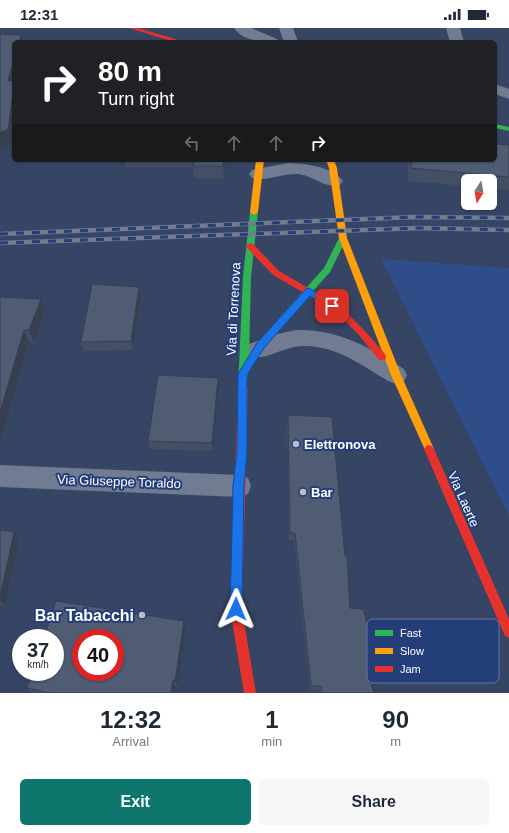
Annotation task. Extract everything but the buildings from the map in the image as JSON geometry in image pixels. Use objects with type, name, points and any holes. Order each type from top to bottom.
[{"type":"street","points":[[132,28],[175,40]]},
{"type":"street","points":[[240,28],[254,36],[266,40]]},
{"type":"street","points":[[286,28],[290,40]]},
{"type":"street","points":[[453,28],[456,40]]},
{"type":"street","points":[[497,90],[509,94]]},
{"type":"street","points":[[497,126],[509,129]]},
{"type":"street","points":[[259,167],[279,169],[296,168],[314,171],[333,167],[343,238],[396,375]]},
{"type":"street","name":"Via di Torrenova","points":[[250,693],[236,609],[239,486],[242,451],[243,374],[250,246],[259,167]]},
{"type":"street","name":"Via di Torrenova","points":[[243,374],[257,350],[272,331],[327,270],[343,238]]},
{"type":"street","name":"Via di Torrenova","points":[[250,246],[271,268],[290,282],[309,291]]},
{"type":"street","points":[[309,291],[339,312],[361,330],[396,375]]},
{"type":"street","points":[[257,350],[273,343],[285,340],[300,338],[325,340],[350,348],[396,375]]},
{"type":"street","name":"Via Laerte","points":[[396,375],[509,632]]},
{"type":"street","name":"Via Giuseppe Toraldo","points":[[0,476],[239,486]]},
{"type":"shaded area","points":[[381,259],[509,268],[509,516]]},
{"type":"railway","points":[[0,234],[416,217],[509,218]]},
{"type":"railway","points":[[0,243],[419,228],[509,230]]},
{"type":"traffic: fast","points":[[497,126],[509,129]]},
{"type":"traffic: fast","points":[[243,388],[247,277],[254,212]]},
{"type":"traffic: fast","points":[[244,371],[260,345],[327,270],[343,238]]},
{"type":"traffic: slow","points":[[254,212],[260,162]]},
{"type":"traffic: slow","points":[[331,162],[333,168],[343,238],[396,375],[429,449]]},
{"type":"traffic: jam","points":[[132,28],[175,40]]},
{"type":"traffic: jam","points":[[250,246],[276,273],[326,302],[346,317],[382,357]]},
{"type":"traffic: jam","points":[[243,388],[236,609],[250,693]]},
{"type":"traffic: jam","points":[[429,449],[509,632]]},
{"type":"place","name":"Elettronova","points":[[296,444]]},
{"type":"place","name":"Bar","points":[[303,492]]},
{"type":"place","name":"Bar Tabacchi","points":[[142,615]]},
{"type":"route","points":[[236,609],[239,486],[242,451],[243,374],[260,345],[309,291],[332,306]]}]
